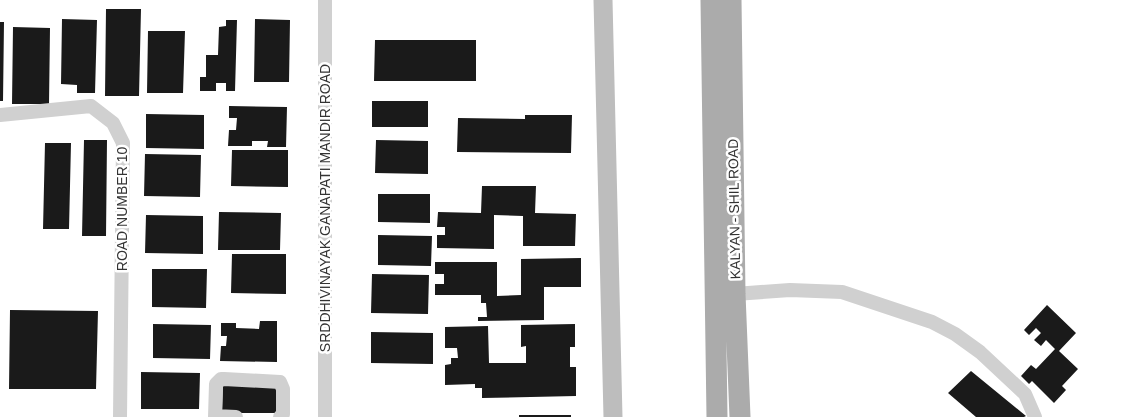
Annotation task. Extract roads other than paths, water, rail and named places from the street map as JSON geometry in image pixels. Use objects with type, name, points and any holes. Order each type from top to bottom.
[{"type":"main road","name":"KALYAN - SHIL ROAD","points":[[711,0],[717,417]]},
{"type":"main road","name":"KALYAN - SHIL ROAD","points":[[731,0],[735,294],[740,417]]},
{"type":"street","name":"SRDDHIVINAYAK GANAPATI MANDIR ROAD","points":[[325,0],[325,417]]},
{"type":"street","points":[[603,0],[614,417]]},
{"type":"street","name":"ROAD NUMBER 10","points":[[0,115],[92,106],[112,123],[123,143],[120,417]]},
{"type":"street","points":[[735,294],[790,290],[842,292],[932,322],[955,334],[980,352],[1025,394],[1035,417]]},
{"type":"street","points":[[236,417],[215,417],[216,384],[221,379],[280,382],[283,389],[283,414],[280,417]]}]
